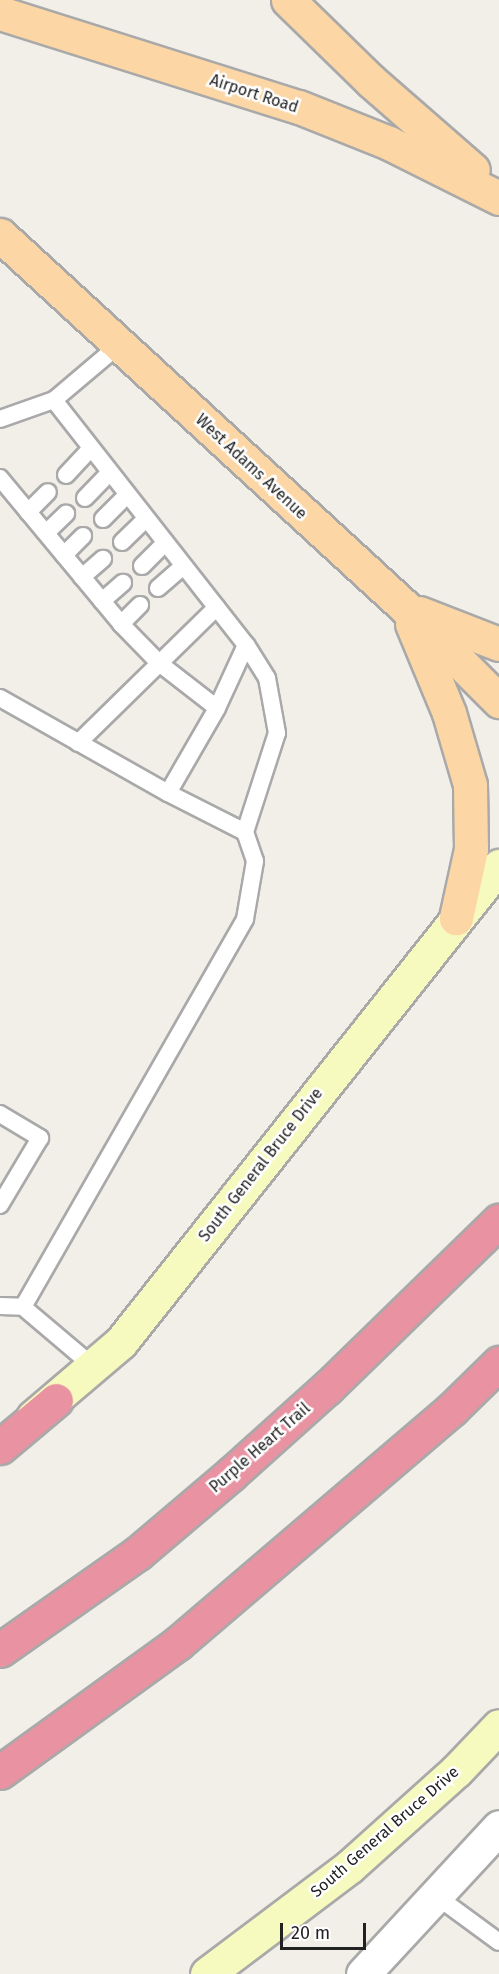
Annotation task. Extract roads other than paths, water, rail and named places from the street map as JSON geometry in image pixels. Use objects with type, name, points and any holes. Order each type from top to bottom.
[{"type":"highway","name":"Purple Heart Trail","points":[[0,1650],[138,1553],[231,1474],[327,1388],[499,1221]]},
{"type":"highway","points":[[0,1772],[178,1643],[452,1409],[499,1363]]},
{"type":"highway","points":[[0,1447],[56,1400]]},
{"type":"main road","points":[[288,0],[371,81],[499,193]]},
{"type":"main road","name":"Airport Road","points":[[0,13],[299,107],[389,143],[499,198]]},
{"type":"main road","name":"West Adams Avenue","points":[[2,244],[119,345],[406,608],[499,701]]},
{"type":"main road","points":[[406,608],[499,644]]},
{"type":"main road","points":[[406,608],[449,712],[470,785],[471,849],[456,918]]},
{"type":"main road","name":"South General Bruce Drive","points":[[0,1442],[56,1400],[128,1333],[499,866]]},
{"type":"main road","points":[[456,918],[499,897]]},
{"type":"main road","name":"South General Bruce Drive","points":[[207,1974],[349,1867],[456,1772],[499,1726]]},
{"type":"street","points":[[363,1974],[435,1895],[497,1832]]},
{"type":"lane","points":[[0,419],[54,400],[119,345]]},
{"type":"lane","points":[[23,1307],[244,919],[255,861],[245,832],[277,733],[267,678],[246,645],[90,449],[54,400]]},
{"type":"lane","points":[[66,475],[90,449]]},
{"type":"lane","points":[[85,498],[109,473]]},
{"type":"lane","points":[[0,478],[121,624],[159,663],[217,708]]},
{"type":"lane","points":[[28,512],[48,492]]},
{"type":"lane","points":[[103,519],[127,495]]},
{"type":"lane","points":[[46,533],[66,514]]},
{"type":"lane","points":[[122,542],[146,519]]},
{"type":"lane","points":[[64,555],[83,536]]},
{"type":"lane","points":[[142,566],[165,543]]},
{"type":"lane","points":[[82,577],[103,559]]},
{"type":"lane","points":[[158,588],[183,566]]},
{"type":"lane","points":[[102,601],[123,583]]},
{"type":"lane","points":[[121,624],[140,606]]},
{"type":"lane","points":[[78,743],[217,607]]},
{"type":"lane","points":[[168,793],[217,708],[246,645]]},
{"type":"lane","points":[[0,698],[168,793],[245,832]]},
{"type":"lane","points":[[0,1114],[40,1138],[0,1205]]},
{"type":"lane","points":[[0,1306],[23,1307],[94,1367]]},
{"type":"lane","points":[[435,1895],[499,1942]]}]
